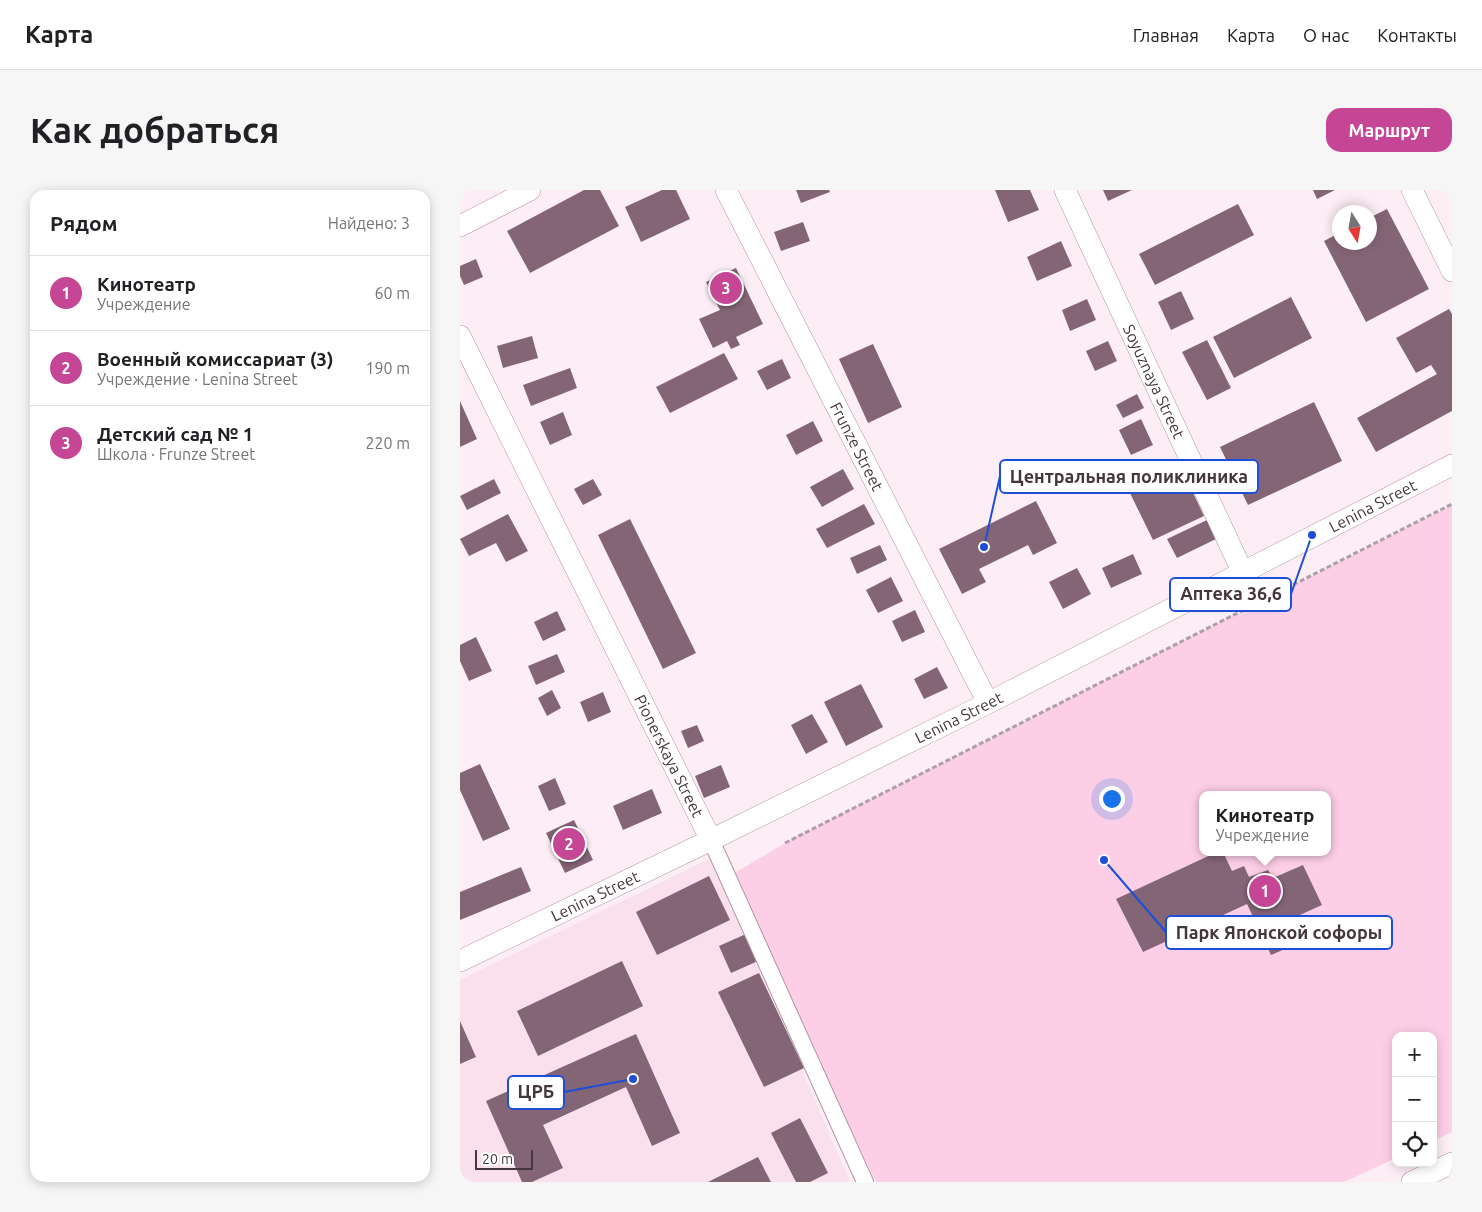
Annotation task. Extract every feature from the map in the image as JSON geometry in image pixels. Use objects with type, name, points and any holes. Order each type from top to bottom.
[{"type":"street","points":[[460,226],[530,190]]},
{"type":"street","name":"Frunze Street","points":[[726,190],[988,703]]},
{"type":"street","name":"Soyuznaya Street","points":[[1065,190],[1243,573]]},
{"type":"street","points":[[1412,190],[1452,271]]},
{"type":"street","name":"Pionerskaya Street","points":[[460,336],[712,840],[865,1182]]},
{"type":"street","name":"Lenina Street","points":[[460,961],[712,840],[988,703],[1452,465]]},
{"type":"street","points":[[1412,1182],[1452,1163]]},
{"type":"path","points":[[785,843],[1452,504]]},
{"type":"shaded area","points":[[1452,505],[1452,1132],[1437,1139],[1437,1032],[1392,1032],[1392,1160],[1344,1182],[876,1182],[728,877],[785,843]]},
{"type":"shaded area","points":[[711,858],[850,1182],[460,1182],[460,980]]},
{"type":"building","points":[[584,190],[600,190],[619,226],[530,273],[507,231]]},
{"type":"building","points":[[662,190],[676,190],[690,219],[641,242],[625,207]]},
{"type":"building","points":[[796,190],[829,190],[830,192],[801,203]]},
{"type":"building","points":[[995,190],[1030,190],[1039,210],[1008,222]]},
{"type":"building","points":[[1103,190],[1132,190],[1108,201]]},
{"type":"building","points":[[1313,190],[1335,190],[1317,199]]},
{"type":"building","points":[[1238,204],[1254,235],[1155,285],[1139,254]]},
{"type":"building","points":[[1387,209],[1429,289],[1366,322],[1324,241],[1332,237],[1332,250],[1377,250],[1377,214]]},
{"type":"building","points":[[803,222],[810,241],[781,251],[774,232]]},
{"type":"building","points":[[1061,241],[1072,266],[1037,281],[1027,257]]},
{"type":"building","points":[[476,259],[483,277],[464,285],[460,276],[460,266]]},
{"type":"building","points":[[736,268],[763,324],[736,337],[740,345],[731,349],[727,341],[713,348],[699,319],[720,310],[706,282]]},
{"type":"building","points":[[1181,291],[1194,319],[1171,330],[1158,302]]},
{"type":"building","points":[[1291,297],[1312,338],[1234,378],[1213,337]]},
{"type":"building","points":[[1087,299],[1096,320],[1070,331],[1062,310]]},
{"type":"building","points":[[1449,309],[1452,314],[1452,411],[1376,452],[1357,418],[1437,374],[1431,365],[1416,373],[1396,338]]},
{"type":"building","points":[[532,336],[538,358],[503,368],[497,346]]},
{"type":"building","points":[[1207,340],[1231,388],[1207,400],[1182,352]]},
{"type":"building","points":[[1108,341],[1117,361],[1095,371],[1086,351]]},
{"type":"building","points":[[873,344],[902,407],[868,423],[839,359]]},
{"type":"building","points":[[724,353],[738,379],[670,413],[656,387]]},
{"type":"building","points":[[782,359],[791,378],[767,390],[757,371]]},
{"type":"building","points":[[570,368],[577,388],[531,406],[523,385]]},
{"type":"building","points":[[1137,394],[1144,408],[1123,418],[1116,405]]},
{"type":"building","points":[[460,401],[477,439],[460,447]]},
{"type":"building","points":[[1314,402],[1342,461],[1248,505],[1220,447]]},
{"type":"building","points":[[563,412],[572,435],[550,445],[540,422]]},
{"type":"building","points":[[1141,419],[1153,445],[1131,455],[1119,430]]},
{"type":"building","points":[[813,421],[823,441],[796,455],[786,435]]},
{"type":"building","points":[[1178,461],[1204,516],[1153,540],[1126,485]]},
{"type":"building","points":[[843,469],[854,489],[822,507],[810,487]]},
{"type":"building","points":[[494,479],[501,493],[467,510],[460,496]]},
{"type":"building","points":[[593,479],[602,495],[583,505],[574,489]]},
{"type":"building","points":[[1036,501],[1057,543],[1033,555],[1028,545],[979,569],[986,582],[962,594],[939,549]]},
{"type":"building","points":[[864,504],[875,524],[827,548],[816,529]]},
{"type":"building","points":[[508,514],[528,551],[506,562],[496,543],[469,556],[460,539]]},
{"type":"building","points":[[630,519],[696,653],[663,669],[598,535]]},
{"type":"building","points":[[1207,520],[1216,539],[1177,558],[1167,539]]},
{"type":"building","points":[[880,545],[887,560],[857,574],[850,558]]},
{"type":"building","points":[[1133,554],[1142,574],[1111,588],[1102,568]]},
{"type":"building","points":[[1077,568],[1091,594],[1063,609],[1049,582]]},
{"type":"building","points":[[891,577],[903,601],[878,613],[866,590]]},
{"type":"building","points":[[915,610],[925,632],[902,642],[892,621]]},
{"type":"building","points":[[557,611],[566,630],[543,641],[534,622]]},
{"type":"building","points":[[476,637],[492,671],[469,681],[460,661],[460,645]]},
{"type":"building","points":[[557,654],[565,672],[536,685],[528,666]]},
{"type":"building","points":[[937,667],[948,688],[924,699],[914,679]]},
{"type":"building","points":[[861,684],[883,727],[846,746],[824,702]]},
{"type":"building","points":[[552,690],[561,708],[547,716],[538,698]]},
{"type":"building","points":[[603,692],[611,712],[588,722],[580,702]]},
{"type":"building","points":[[812,714],[828,742],[806,754],[791,725]]},
{"type":"building","points":[[697,725],[704,741],[688,748],[681,731]]},
{"type":"building","points":[[480,764],[510,829],[483,841],[460,790],[460,773]]},
{"type":"building","points":[[721,765],[730,787],[704,798],[695,776]]},
{"type":"building","points":[[555,778],[566,804],[549,811],[538,786]]},
{"type":"building","points":[[652,789],[662,813],[623,830],[613,806]]},
{"type":"building","points":[[574,820],[593,860],[565,873],[546,833]]},
{"type":"building","points":[[1208,856],[1225,856],[1232,871],[1244,866],[1249,877],[1268,870],[1273,878],[1303,865],[1322,905],[1291,919],[1301,942],[1271,955],[1247,904],[1143,952],[1116,899]]},
{"type":"building","points":[[521,867],[531,891],[460,920],[460,892]]},
{"type":"building","points":[[709,876],[730,920],[657,955],[636,912]]},
{"type":"building","points":[[746,934],[758,961],[731,973],[719,946]]},
{"type":"building","points":[[622,961],[643,1006],[538,1056],[517,1011]]},
{"type":"building","points":[[759,973],[804,1068],[764,1087],[718,992]]},
{"type":"building","points":[[460,1021],[476,1057],[460,1064]]},
{"type":"building","points":[[636,1034],[680,1133],[652,1146],[626,1087],[543,1125],[563,1168],[532,1182],[522,1182],[486,1101]]},
{"type":"building","points":[[800,1118],[828,1173],[810,1182],[796,1182],[771,1133]]},
{"type":"building","points":[[758,1157],[771,1182],[708,1182]]},
{"type":"place","name":"Детский сад № 1","points":[[726,288]]},
{"type":"place","name":"Аптека 36,6","points":[[1312,535]]},
{"type":"place","name":"Центральная поликлиника","points":[[984,547]]},
{"type":"place","name":"Военный комиссариат (3)","points":[[569,844]]},
{"type":"place","name":"Парк Японской софоры","points":[[1104,860]]},
{"type":"place","name":"Кинотеатр","points":[[1265,891]]},
{"type":"place","name":"ЦРБ","points":[[633,1079]]}]
